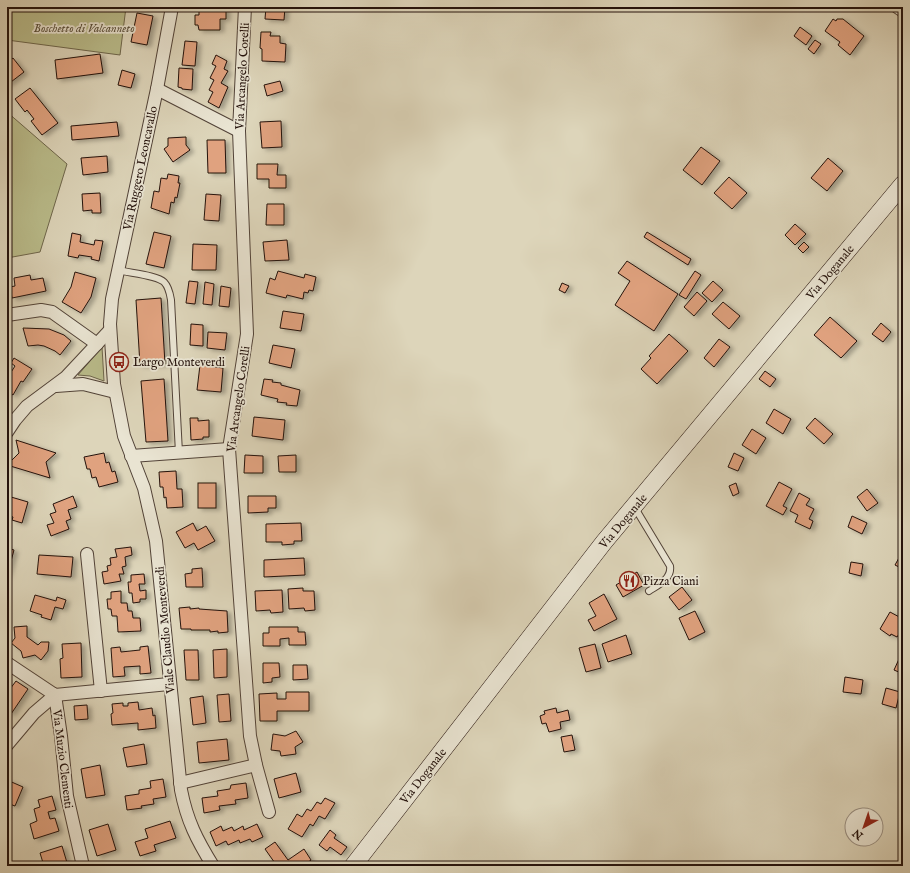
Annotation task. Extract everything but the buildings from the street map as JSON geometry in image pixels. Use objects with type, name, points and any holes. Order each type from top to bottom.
[{"type":"main road","name":"Via Doganale","points":[[353,866],[604,542],[903,184]]},
{"type":"street","name":"Via Ruggero Leoncavallo","points":[[115,392],[110,330],[111,306],[157,89],[172,7]]},
{"type":"street","name":"Via Arcangelo Corelli","points":[[245,7],[239,131],[247,334],[229,449],[248,725],[256,765],[269,812]]},
{"type":"street","points":[[897,7],[903,11]]},
{"type":"street","points":[[157,89],[239,131]]},
{"type":"street","points":[[7,315],[41,310],[52,312],[97,344]]},
{"type":"street","points":[[7,432],[27,406],[56,386],[110,330]]},
{"type":"street","points":[[56,386],[83,384],[115,392]]},
{"type":"street","name":"Viale Claudio Monteverdi","points":[[115,392],[123,432],[144,488],[155,537],[169,684],[184,806],[192,828],[213,866]]},
{"type":"street","points":[[131,456],[229,449]]},
{"type":"street","points":[[87,554],[101,691]]},
{"type":"street","points":[[7,663],[55,695],[169,684]]},
{"type":"street","name":"Via Muzio Clementi","points":[[7,745],[34,713],[55,695]]},
{"type":"street","name":"Via Muzio Clementi","points":[[55,695],[68,804],[83,866]]},
{"type":"street","points":[[180,783],[256,765]]},
{"type":"lane","points":[[118,270],[160,279],[169,289],[171,300],[179,453]]},
{"type":"lane","points":[[634,507],[670,566],[670,572],[667,578],[648,591]]},
{"type":"green space","name":"Boschetto di Valcanneto","points":[[7,7],[126,7],[120,55],[7,40]]},
{"type":"green space","points":[[7,112],[67,164],[40,252],[7,258]]},
{"type":"green space","points":[[102,347],[104,381],[90,376],[78,375]]},
{"type":"place","name":"Largo Monteverdi","points":[[119,362]]},
{"type":"place","name":"Pizza Ciani","points":[[629,581]]}]
